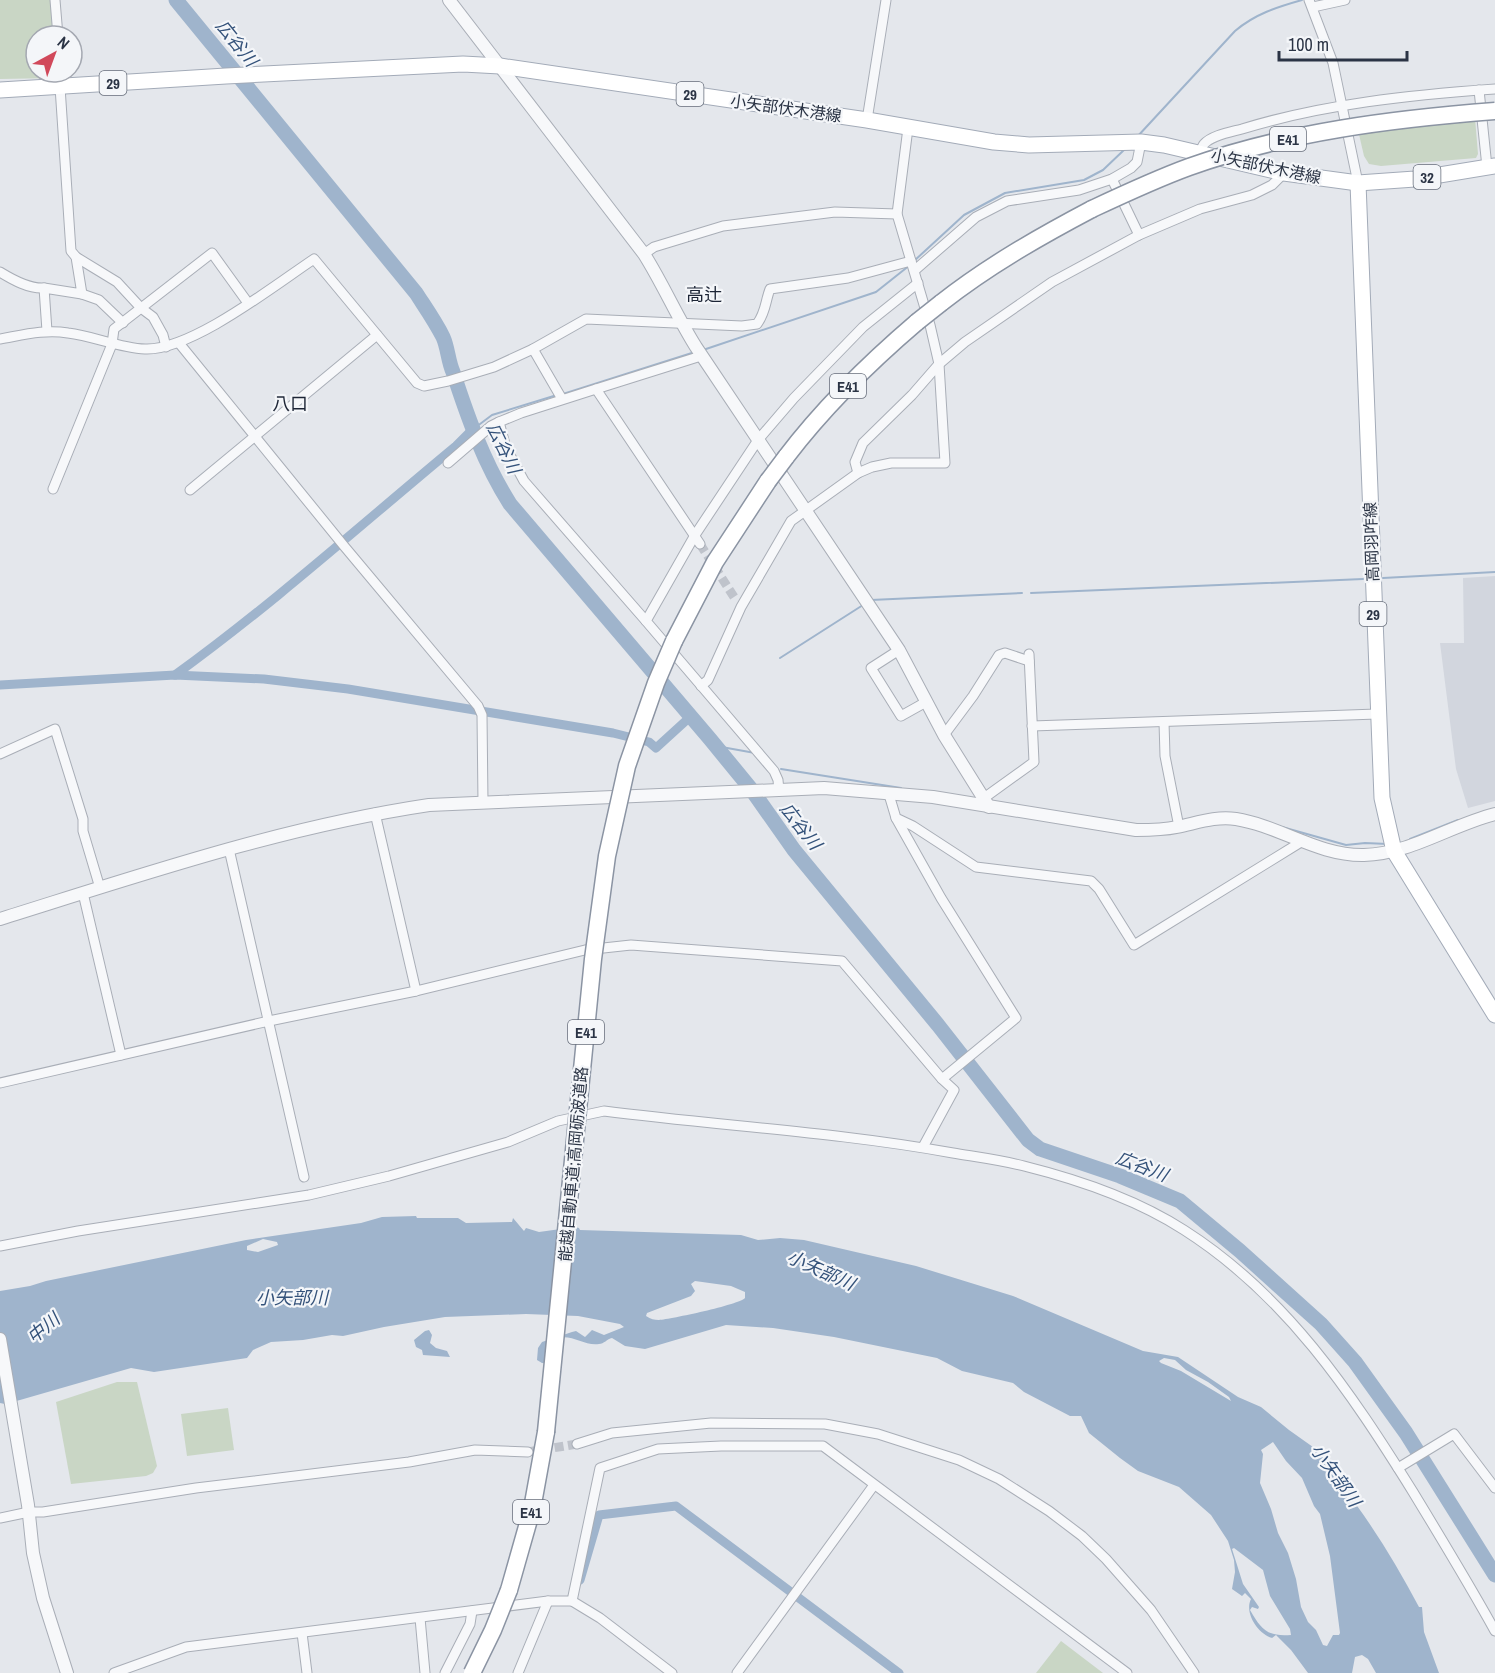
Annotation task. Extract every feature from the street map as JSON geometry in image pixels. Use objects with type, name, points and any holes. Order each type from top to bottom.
[{"type":"highway","name":"能越自動車道;高岡砺波道路","points":[[472,1673],[494,1630],[509,1590],[532,1509],[546,1432],[592,970],[607,856],[627,766],[652,693],[674,641],[715,562],[768,481],[824,412],[856,378],[917,322],[995,264],[1092,209],[1189,167],[1287,139],[1394,120],[1495,111]]},
{"type":"main road","name":"小矢部伏木港線","points":[[84,79],[226,76],[463,64],[500,66],[867,120],[994,142],[1029,145],[1135,142],[1164,145],[1284,172],[1358,183],[1415,178],[1491,167]]},
{"type":"main road","name":"小矢部伏木港線","points":[[0,90],[32,84]]},
{"type":"main road","name":"高岡羽咋線","points":[[1358,183],[1382,798],[1394,852],[1495,1015]]},
{"type":"street","points":[[56,0],[57,24]]},
{"type":"street","points":[[450,0],[644,254],[662,283],[681,324],[899,650],[944,735],[987,802]]},
{"type":"street","points":[[867,120],[886,0]]},
{"type":"street","points":[[1345,0],[1311,3],[1334,63],[1358,183]]},
{"type":"street","points":[[59,84],[71,251],[76,257],[117,282],[141,308],[153,317],[166,347]]},
{"type":"street","points":[[1200,152],[1203,145],[1230,132],[1342,106],[1430,94],[1495,89]]},
{"type":"street","points":[[1479,90],[1491,167]]},
{"type":"street","points":[[701,686],[708,680],[741,607],[791,521],[858,473],[872,467],[891,464],[945,463],[939,364],[897,214],[908,128]]},
{"type":"street","points":[[0,339],[48,331],[70,333],[146,350],[166,347],[206,330],[314,259],[417,382],[424,386],[494,367],[533,350],[586,319],[742,326],[758,324],[765,314],[766,298],[770,289],[791,288],[912,265],[976,217],[1007,201],[1078,190],[1112,179],[1137,162],[1135,142]]},
{"type":"street","points":[[858,473],[855,462],[863,443],[912,395],[939,364],[965,342],[1052,282],[1139,235],[1200,209],[1252,195],[1272,184],[1284,172]]},
{"type":"street","points":[[1112,179],[1139,235]]},
{"type":"street","points":[[644,254],[654,247],[723,226],[835,212],[897,214]]},
{"type":"street","points":[[53,489],[112,344],[114,329],[212,253],[248,303]]},
{"type":"street","points":[[76,257],[82,294]]},
{"type":"street","points":[[0,272],[24,285],[82,294],[99,300],[123,323]]},
{"type":"street","points":[[646,621],[758,441],[794,398],[863,327],[918,283]]},
{"type":"street","points":[[45,288],[48,331]]},
{"type":"street","points":[[190,490],[377,335]]},
{"type":"street","points":[[179,343],[478,706],[482,716],[483,802]]},
{"type":"street","points":[[533,350],[560,395]]},
{"type":"street","points":[[448,463],[481,434],[499,422],[560,395],[596,389],[699,351]]},
{"type":"street","points":[[596,389],[698,540]]},
{"type":"street","points":[[499,422],[506,448],[524,481],[774,771],[778,780],[774,791]]},
{"type":"street","points":[[734,597],[741,607]]},
{"type":"street","points":[[899,650],[871,668],[901,716],[926,702]]},
{"type":"street","points":[[944,735],[973,696],[999,655],[1005,653],[1029,658],[1034,762],[987,802]]},
{"type":"street","points":[[1032,726],[1377,714]]},
{"type":"street","points":[[1164,722],[1165,756],[1179,822]]},
{"type":"street","points":[[0,754],[55,729],[83,819],[83,831],[100,888]]},
{"type":"street","points":[[0,919],[229,849],[375,813],[429,805],[825,788],[987,802],[1136,830],[1158,830],[1179,822],[1219,818],[1236,819],[1339,853],[1363,855],[1394,852],[1495,814]]},
{"type":"street","points":[[891,793],[890,798],[896,818],[941,898],[1016,1018],[942,1079]]},
{"type":"street","points":[[375,813],[416,990]]},
{"type":"street","points":[[896,818],[913,826],[976,867],[1090,881],[1099,889],[1134,945],[1301,842]]},
{"type":"street","points":[[229,849],[304,1178]]},
{"type":"street","points":[[83,893],[121,1056]]},
{"type":"street","points":[[0,1083],[585,950],[631,945],[842,962],[954,1090],[923,1147]]},
{"type":"street","points":[[0,1246],[78,1231],[309,1195],[389,1176],[508,1142],[558,1121],[604,1111],[900,1143],[1023,1165],[1100,1189],[1146,1209],[1184,1230],[1223,1258],[1267,1296],[1337,1375],[1398,1468],[1495,1631]]},
{"type":"street","points":[[0,1339],[33,1552],[43,1598],[68,1673]]},
{"type":"street","points":[[577,1444],[612,1433],[711,1424],[825,1424],[878,1434],[959,1460],[999,1479],[1049,1510],[1082,1536],[1106,1559],[1150,1610],[1194,1673]]},
{"type":"street","points":[[1398,1468],[1454,1434],[1495,1488]]},
{"type":"street","points":[[572,1601],[600,1468],[658,1449],[721,1446],[823,1446],[1128,1673]]},
{"type":"street","points":[[0,1518],[28,1508],[43,1512],[196,1488],[352,1470],[475,1450],[528,1452]]},
{"type":"street","points":[[737,1673],[874,1485]]},
{"type":"street","points":[[518,1673],[548,1601]]},
{"type":"street","points":[[114,1673],[186,1647],[548,1601],[572,1601],[600,1618],[672,1673]]},
{"type":"street","points":[[445,1673],[470,1624],[472,1611]]},
{"type":"street","points":[[420,1618],[425,1673]]},
{"type":"street","points":[[302,1633],[307,1673]]},
{"type":"shaded area","points":[[1495,576],[1495,801],[1468,808],[1456,769],[1440,643],[1464,643],[1463,578]]},
{"type":"green space","points":[[0,0],[51,0],[53,24],[24,24],[24,79],[0,79]]},
{"type":"green space","points":[[1475,118],[1478,154],[1476,158],[1381,166],[1369,164],[1364,156],[1358,130]]},
{"type":"green space","points":[[117,1382],[137,1382],[157,1466],[153,1473],[146,1476],[71,1484],[56,1402]]},
{"type":"green space","points":[[228,1408],[234,1450],[187,1456],[181,1414]]},
{"type":"green space","points":[[1061,1641],[1103,1673],[1036,1673]]},
{"type":"water","points":[[382,1217],[458,1218],[466,1223],[512,1222],[513,1218],[524,1231],[526,1228],[539,1232],[575,1227],[580,1230],[741,1235],[758,1240],[780,1238],[804,1240],[916,1266],[1013,1296],[1143,1351],[1178,1357],[1238,1397],[1261,1407],[1320,1452],[1341,1479],[1342,1486],[1383,1545],[1419,1607],[1422,1607],[1424,1632],[1439,1673],[1376,1673],[1368,1659],[1362,1655],[1355,1657],[1352,1673],[1308,1673],[1291,1650],[1276,1635],[1272,1638],[1257,1628],[1249,1610],[1251,1599],[1245,1593],[1242,1596],[1232,1589],[1235,1572],[1234,1560],[1228,1541],[1211,1515],[1179,1487],[1138,1471],[1120,1458],[1089,1433],[1081,1416],[1070,1416],[1024,1392],[1013,1383],[962,1371],[937,1358],[834,1337],[773,1328],[726,1325],[645,1349],[625,1346],[612,1338],[601,1344],[592,1344],[566,1337],[552,1340],[545,1346],[545,1351],[553,1364],[537,1360],[538,1348],[542,1342],[576,1331],[585,1337],[592,1330],[604,1335],[624,1327],[620,1324],[578,1316],[526,1314],[445,1317],[343,1336],[332,1335],[271,1342],[253,1350],[247,1358],[154,1372],[131,1368],[20,1400],[0,1403],[0,1291],[246,1240],[361,1223]],"holes":[[[263,1239],[277,1242],[278,1245],[258,1252],[247,1250],[247,1246]],[[695,1281],[731,1286],[745,1292],[745,1298],[718,1308],[677,1317],[657,1320],[646,1316],[647,1313],[691,1296],[695,1291],[691,1284]],[[1164,1358],[1175,1360],[1186,1370],[1229,1397],[1231,1401],[1181,1371],[1159,1361]],[[1273,1442],[1302,1478],[1320,1514],[1330,1556],[1340,1633],[1333,1635],[1327,1646],[1323,1645],[1301,1607],[1288,1553],[1278,1533],[1260,1483],[1263,1454],[1261,1450]],[[1234,1548],[1263,1570],[1270,1596],[1290,1629],[1291,1635],[1276,1635],[1261,1627],[1250,1610],[1252,1607],[1258,1609],[1259,1607],[1243,1584],[1232,1549]]]},
{"type":"water","points":[[429,1330],[432,1335],[430,1343],[436,1348],[447,1351],[450,1357],[423,1355],[422,1350],[416,1347],[414,1340]]},
{"type":"waterway","name":"広谷川","points":[[176,0],[416,293],[443,337],[451,368],[477,440],[510,504],[751,789],[794,850],[938,1025],[1028,1140],[1040,1149],[1120,1176],[1180,1201],[1321,1324],[1355,1362],[1406,1433],[1495,1575]]},
{"type":"waterway","points":[[1137,137],[1235,31],[1250,20],[1267,12],[1302,0]]},
{"type":"waterway","points":[[914,261],[964,215],[1005,193],[1084,180],[1103,170],[1125,149]]},
{"type":"waterway","points":[[703,350],[876,292],[910,265]]},
{"type":"waterway","points":[[563,394],[695,352]]},
{"type":"waterway","points":[[472,430],[492,415],[557,395]]},
{"type":"waterway","points":[[175,675],[282,592],[472,430]]},
{"type":"waterway","points":[[1383,578],[1495,572]]},
{"type":"waterway","points":[[1031,593],[1363,579]]},
{"type":"waterway","points":[[871,600],[1022,593]]},
{"type":"waterway","points":[[780,658],[863,605]]},
{"type":"waterway","points":[[0,685],[175,675],[264,679],[348,689],[613,733],[649,742],[656,748],[690,717]]},
{"type":"waterway","points":[[716,746],[755,753]]},
{"type":"waterway","points":[[781,769],[901,788]]},
{"type":"waterway","points":[[1410,839],[1458,820]]},
{"type":"waterway","points":[[1282,827],[1346,845],[1388,844]]},
{"type":"waterway","points":[[580,1580],[599,1515],[676,1506],[899,1673]]},
{"type":"tunnel","points":[[700,544],[734,597]]},
{"type":"tunnel","points":[[528,1452],[577,1444]]},
{"type":"district","name":"高辻","points":[[704,294]]},
{"type":"district","name":"八口","points":[[290,403]]},
{"type":"water label","name":"小矢部川","points":[[821,1270]]},
{"type":"water label","name":"小矢部川","points":[[292,1297]]},
{"type":"water label","name":"中川","points":[[43,1328]]},
{"type":"water label","name":"小矢部川","points":[[1336,1475]]}]
